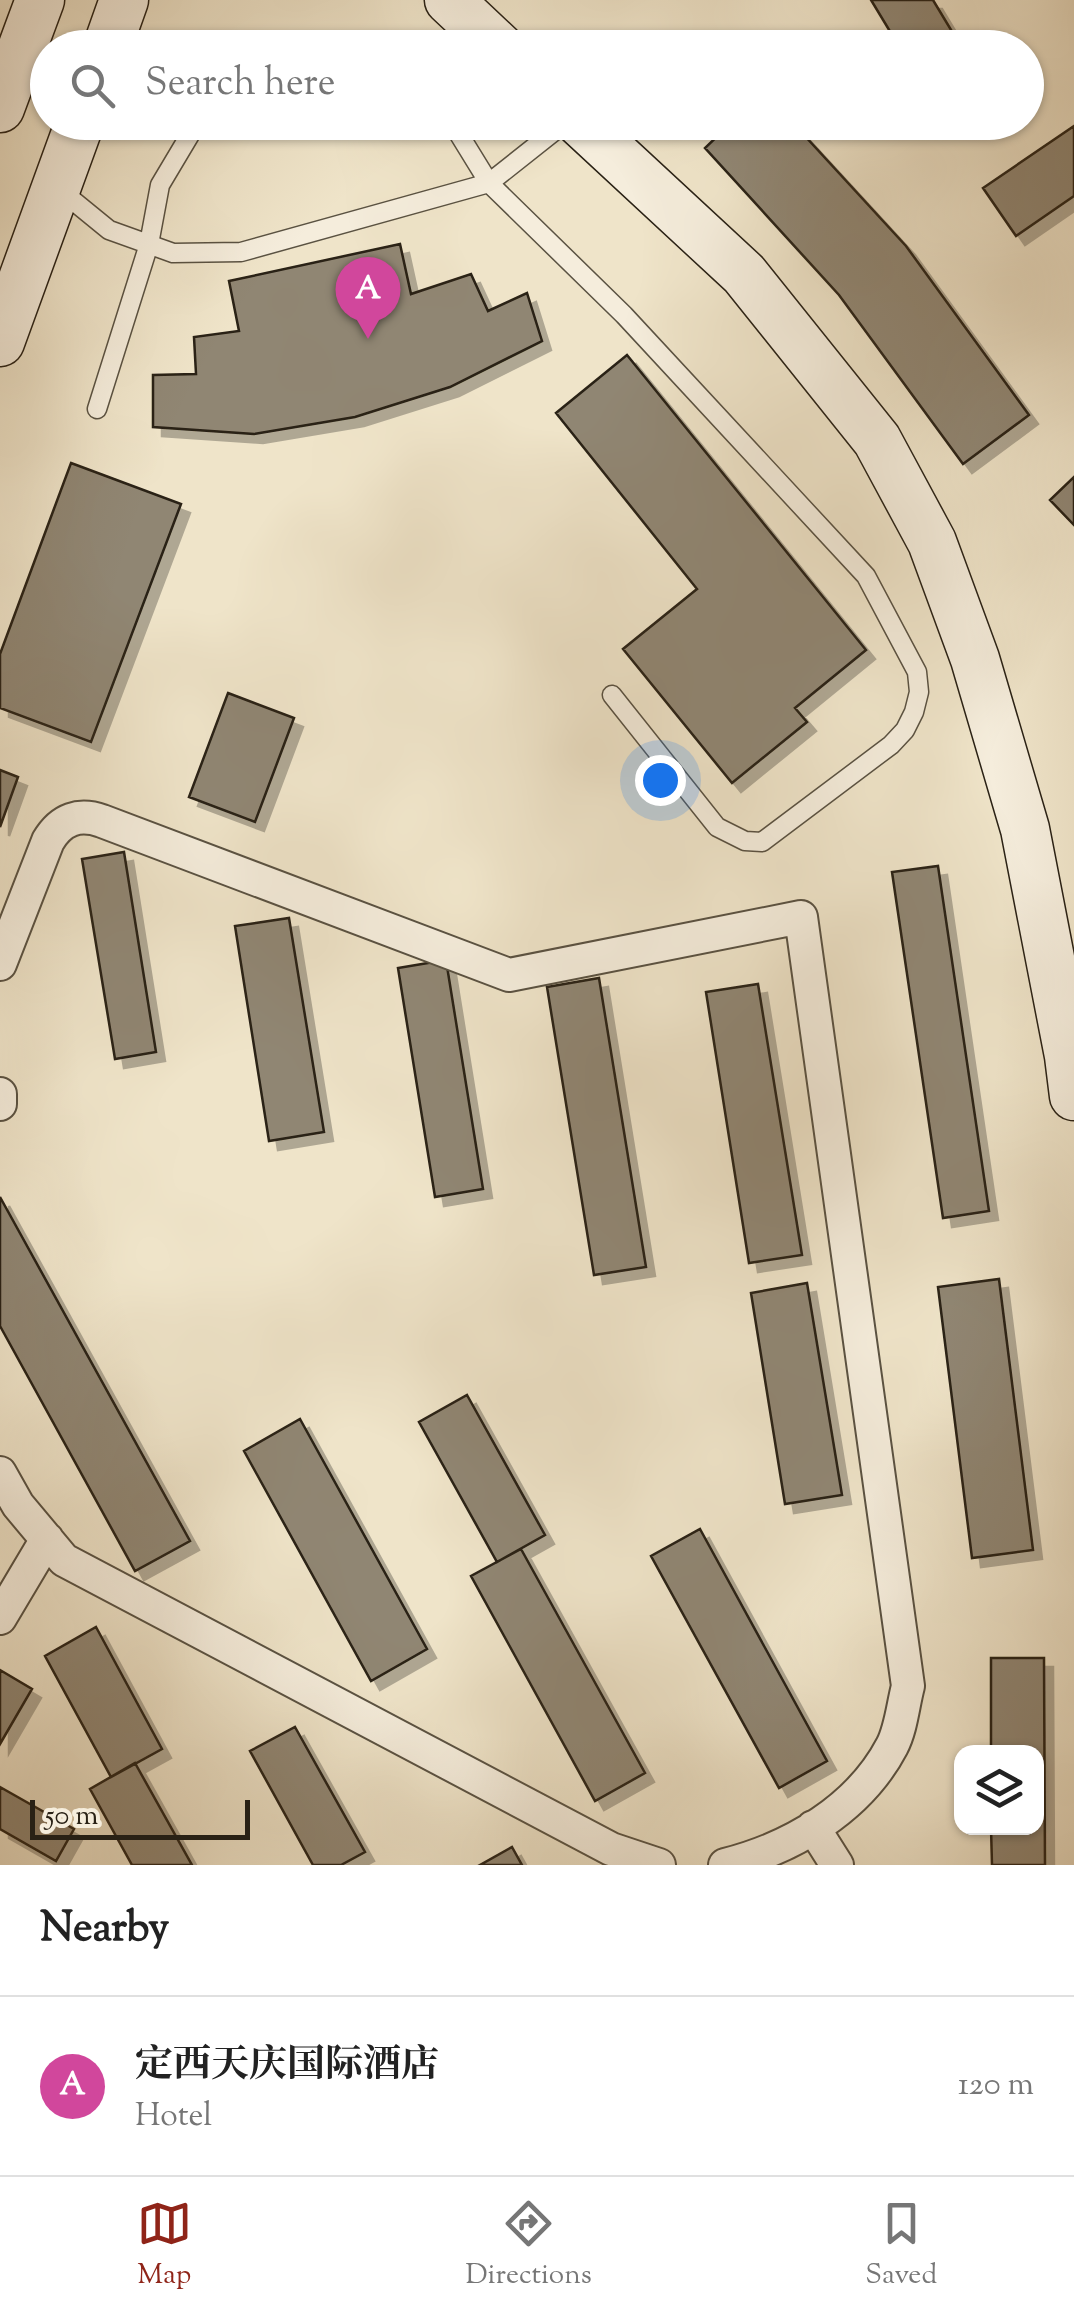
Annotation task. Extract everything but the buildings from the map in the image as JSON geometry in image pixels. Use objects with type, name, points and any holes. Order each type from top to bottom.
[{"type":"main road","points":[[0,108],[40,0]]},
{"type":"main road","points":[[113,30],[124,0]]},
{"type":"main road","points":[[448,0],[480,30]]},
{"type":"main road","points":[[0,342],[73,140]]},
{"type":"main road","points":[[599,140],[744,274],[877,440],[932,542],[975,658],[1025,830],[1074,1096]]},
{"type":"street","points":[[0,964],[48,840],[55,829],[78,817],[90,817],[509,975],[801,917],[908,1686],[894,1744],[861,1792],[767,1854],[725,1865]]},
{"type":"street","points":[[0,1094],[0,1104]]},
{"type":"street","points":[[0,1473],[18,1505],[64,1560],[611,1850],[659,1865]]},
{"type":"street","points":[[0,1618],[47,1539]]},
{"type":"street","points":[[813,1827],[836,1865]]},
{"type":"lane","points":[[97,409],[149,244],[160,185],[187,140]]},
{"type":"lane","points":[[463,140],[489,182],[624,315],[866,576],[917,672],[918,692],[914,712],[891,745],[762,842],[746,841],[716,827],[612,695]]},
{"type":"lane","points":[[56,188],[110,230],[174,253],[242,252],[489,182],[543,140]]},
{"type":"place","name":"定西天庆国际酒店","points":[[368,339]]}]
